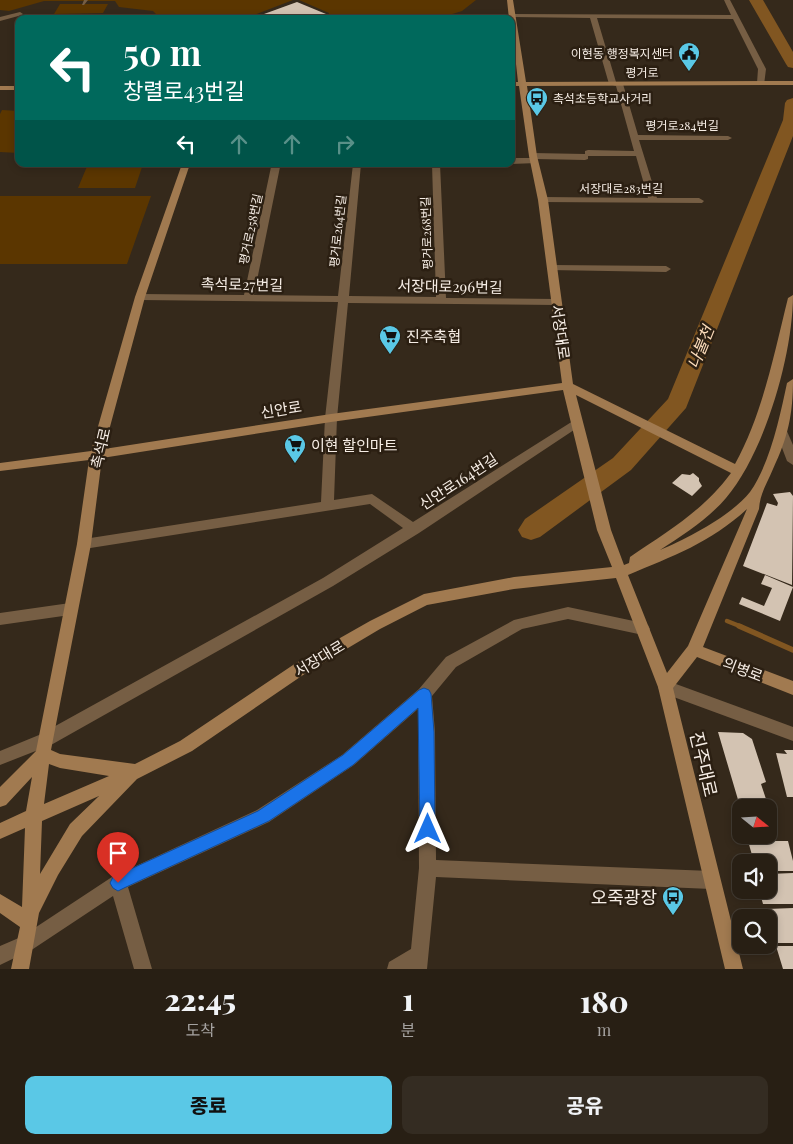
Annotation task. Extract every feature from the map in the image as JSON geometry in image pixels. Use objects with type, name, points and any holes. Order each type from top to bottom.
[{"type":"street","name":"서장대로","points":[[510,0],[512,15]]},
{"type":"street","points":[[726,0],[762,69],[761,83]]},
{"type":"street","points":[[16,15],[20,14]]},
{"type":"street","points":[[0,19],[15,15]]},
{"type":"street","points":[[515,15],[735,17]]},
{"type":"street","name":"평거로284번길","points":[[593,16],[635,138],[653,201]]},
{"type":"street","name":"서장대로","points":[[0,831],[136,772],[186,746],[301,668],[375,624],[424,600],[514,583],[621,572],[604,530],[568,386],[543,200],[533,158],[515,34]]},
{"type":"street","name":"평거로","points":[[515,84],[793,83]]},
{"type":"street","points":[[0,88],[15,88]]},
{"type":"street","name":"평거로284번길","points":[[635,138],[728,138]]},
{"type":"street","points":[[515,160],[586,155],[640,154]]},
{"type":"street","name":"촉석로","points":[[20,969],[27,943],[30,918],[34,816],[44,747],[84,544],[96,455],[140,297],[184,167]]},
{"type":"street","name":"평거로258번길","points":[[248,299],[276,167]]},
{"type":"street","name":"평거로264번길","points":[[331,418],[357,167]]},
{"type":"street","name":"평거로268번길","points":[[436,167],[441,301]]},
{"type":"street","name":"서장대로283번길","points":[[543,200],[699,201]]},
{"type":"street","points":[[552,268],[666,269]]},
{"type":"street","name":"촉석로27번길","points":[[140,297],[343,300]]},
{"type":"street","points":[[621,572],[722,495],[738,472],[758,428],[793,298]]},
{"type":"street","name":"서장대로296번길","points":[[343,300],[556,302]]},
{"type":"street","points":[[621,572],[685,546],[724,522],[754,495],[767,470],[782,432],[793,382]]},
{"type":"street","points":[[568,386],[738,472]]},
{"type":"street","name":"신안로","points":[[0,467],[96,455],[331,418],[568,386]]},
{"type":"street","points":[[327,505],[331,418]]},
{"type":"street","name":"신안로164번길","points":[[84,544],[372,499],[414,528],[577,424]]},
{"type":"street","points":[[782,432],[793,461]]},
{"type":"street","points":[[754,495],[753,509],[694,650],[665,687],[793,734]]},
{"type":"street","points":[[0,758],[44,747],[328,582],[414,528]]},
{"type":"street","name":"진주대로","points":[[621,572],[665,687],[734,969]]},
{"type":"street","points":[[0,619],[70,609]]},
{"type":"street","points":[[0,956],[27,943],[118,883],[263,816],[348,760],[424,694],[451,662],[519,624],[568,613],[643,629]]},
{"type":"street","name":"의병로","points":[[694,650],[793,688]]},
{"type":"street","points":[[396,969],[418,962],[428,868],[427,732],[424,694]]},
{"type":"street","points":[[44,747],[70,763],[136,772]]},
{"type":"street","points":[[0,799],[44,747]]},
{"type":"street","points":[[0,903],[30,918],[52,869],[76,830],[136,772]]},
{"type":"street","points":[[428,868],[711,880]]},
{"type":"street","points":[[118,883],[143,969]]},
{"type":"shaded area","points":[[0,0],[293,0],[254,15],[157,15],[153,11],[119,7],[115,1],[44,1],[9,11],[0,10]]},
{"type":"shaded area","points":[[299,0],[476,0],[462,11],[449,15],[329,15],[329,13]]},
{"type":"shaded area","points":[[60,4],[108,4],[103,13],[54,14]]},
{"type":"shaded area","points":[[2,110],[15,111],[15,153],[0,152],[0,114]]},
{"type":"shaded area","points":[[87,167],[142,167],[135,188],[78,188]]},
{"type":"shaded area","points":[[0,196],[151,196],[127,264],[0,264]]},
{"type":"building","points":[[297,2],[326,14],[266,15],[264,14]]},
{"type":"building","points":[[693,473],[699,478],[702,486],[692,496],[672,483],[682,474],[690,475]]},
{"type":"building","points":[[790,492],[793,496],[792,585],[743,566],[767,503],[777,506],[778,503],[773,494]]},
{"type":"building","points":[[765,575],[793,587],[780,621],[739,604],[742,597],[764,606],[772,588],[761,584]]},
{"type":"building","points":[[718,732],[743,733],[752,739],[766,782],[761,784],[766,799],[738,799]]},
{"type":"building","points":[[784,750],[793,750],[793,797],[787,797],[776,753],[787,754]]},
{"type":"building","points":[[778,841],[788,841],[793,861],[793,871],[777,871],[777,854],[752,854],[749,844],[778,844]]},
{"type":"building","points":[[793,873],[793,904],[763,904],[762,899],[777,899],[777,874]]},
{"type":"building","points":[[793,908],[793,943],[777,943],[777,909],[767,909]]},
{"type":"building","points":[[777,946],[793,946],[793,969],[783,969]]},
{"type":"waterway","name":"나불천","points":[[756,0],[793,64]]},
{"type":"waterway","name":"나불천","points":[[534,526],[531,530],[622,464],[678,402],[791,120],[793,103]]},
{"type":"waterway","points":[[727,621],[742,627]]},
{"type":"waterway","points":[[739,626],[793,650]]},
{"type":"place","name":"이현동 행정복지센터","points":[[689,72]]},
{"type":"place","name":"촉석초등학교사거리","points":[[537,117]]},
{"type":"place","name":"진주축협","points":[[390,355]]},
{"type":"place","name":"이현 할인마트","points":[[295,464]]},
{"type":"place","name":"오죽광장","points":[[673,916]]},
{"type":"route","points":[[118,883],[263,816],[348,760],[424,694],[427,732],[428,829]]}]
